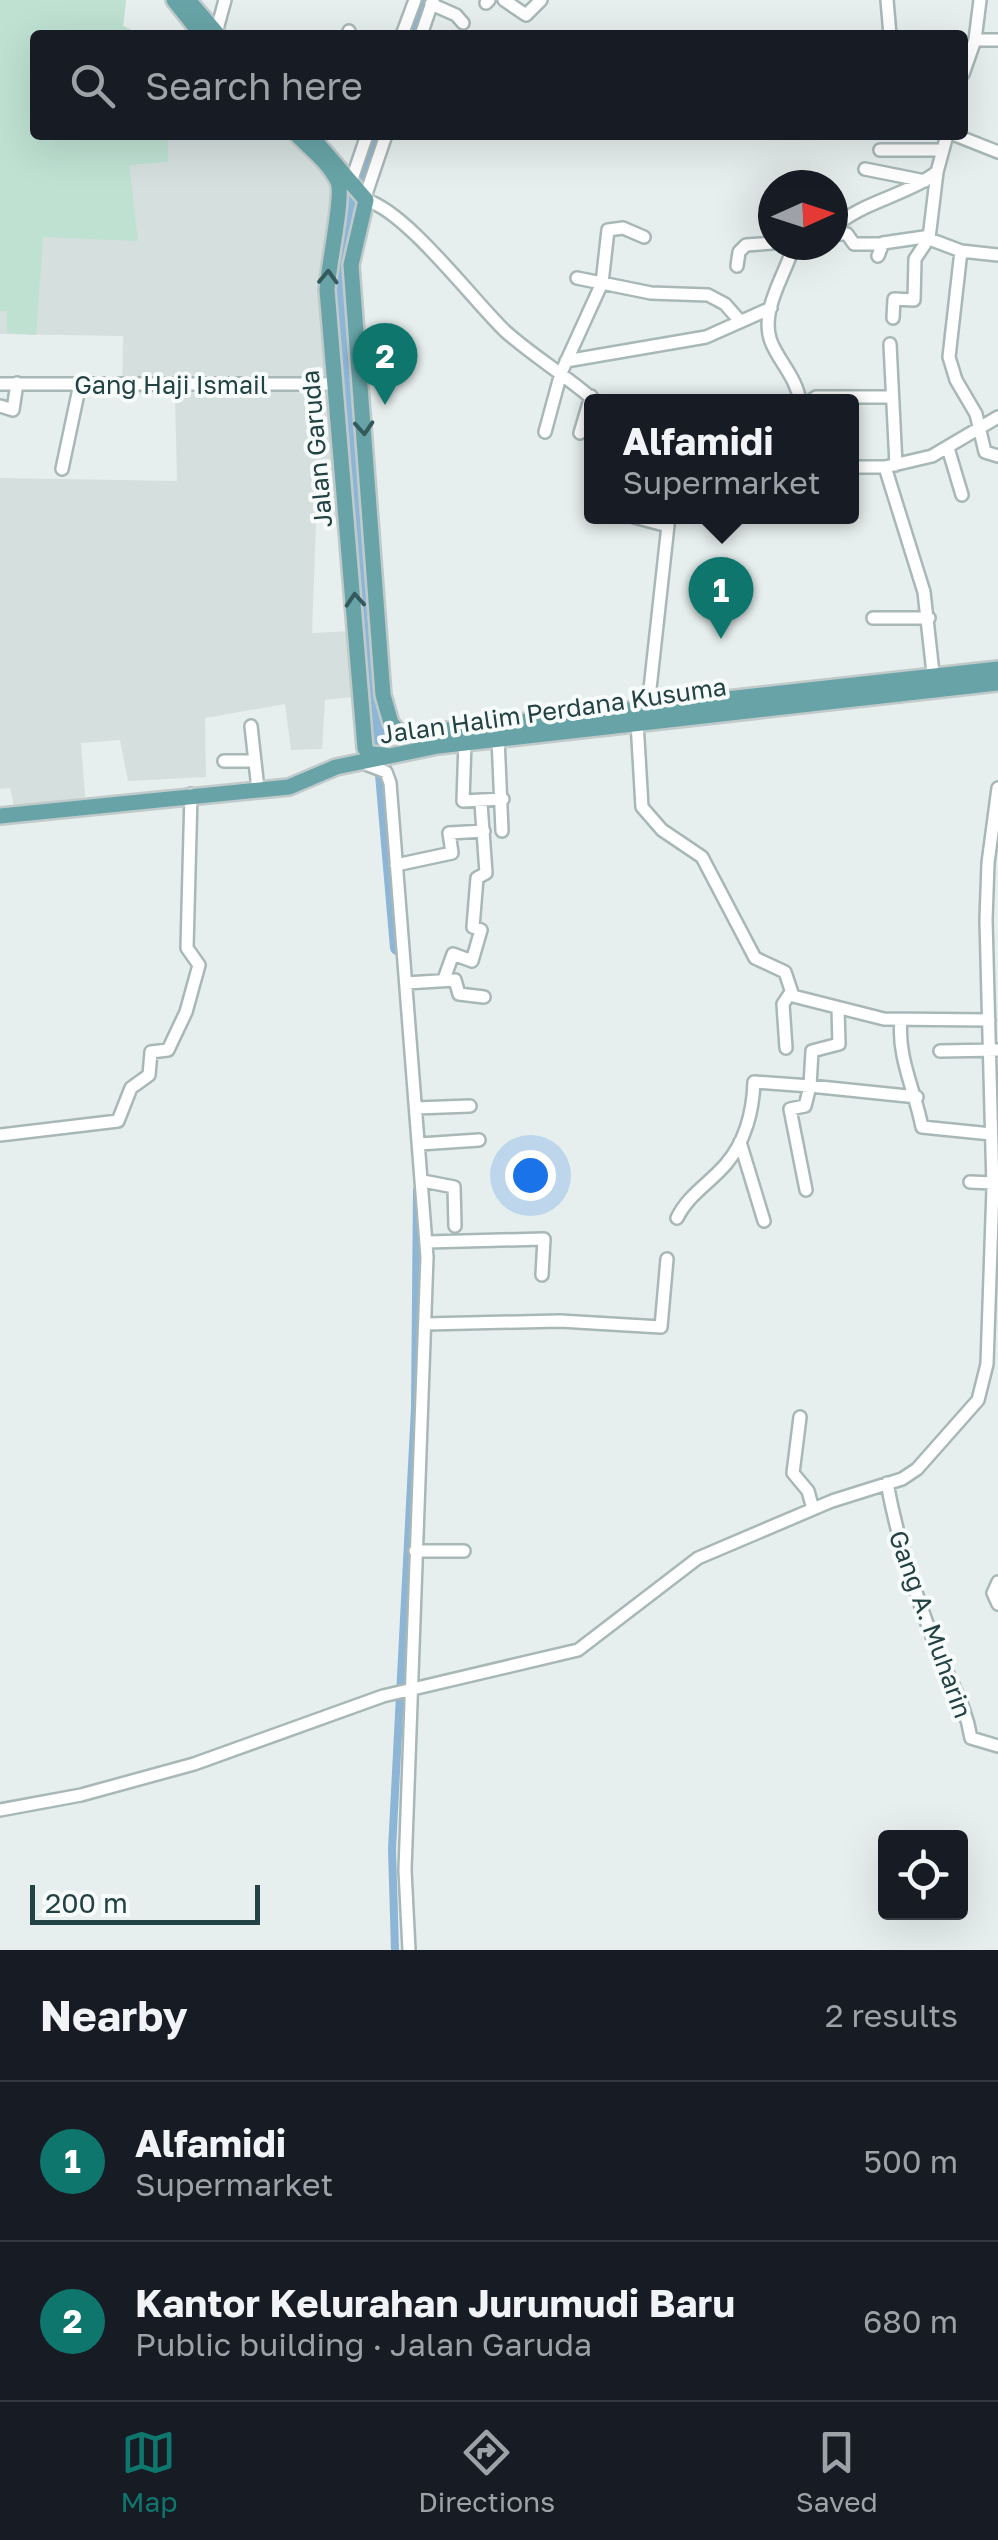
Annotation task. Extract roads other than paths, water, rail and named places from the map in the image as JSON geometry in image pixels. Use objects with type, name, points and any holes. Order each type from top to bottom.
[{"type":"main road","points":[[174,0],[208,30]]},
{"type":"main road","points":[[188,0],[209,30]]},
{"type":"main road","name":"Jalan Garuda","points":[[302,140],[328,166],[342,191],[329,252],[327,290],[347,392],[383,695],[391,723],[402,735]]},
{"type":"main road","points":[[315,140],[360,190]]},
{"type":"main road","name":"Jalan Garuda","points":[[360,190],[351,265],[347,392],[364,735],[368,754],[379,760]]},
{"type":"main road","name":"Jalan Halim Perdana Kusuma","points":[[0,816],[289,787],[336,767],[465,742],[636,722],[933,673],[998,668]]},
{"type":"main road","name":"Jalan Halim Perdana Kusuma","points":[[804,695],[998,682]]},
{"type":"main road","name":"Jalan Halim Perdana Kusuma","points":[[402,735],[648,707],[741,703]]},
{"type":"main road","points":[[336,767],[364,735]]},
{"type":"street","points":[[214,30],[225,0]]},
{"type":"street","points":[[404,30],[414,0]]},
{"type":"street","points":[[504,0],[526,16],[541,0]]},
{"type":"street","points":[[886,0],[889,30]]},
{"type":"street","points":[[968,60],[980,0]]},
{"type":"street","points":[[422,30],[432,2],[463,23]]},
{"type":"street","points":[[975,40],[998,40]]},
{"type":"street","points":[[360,190],[366,140]]},
{"type":"street","points":[[360,190],[384,140]]},
{"type":"street","points":[[893,318],[894,299],[914,300],[916,259],[929,238],[937,172],[946,140]]},
{"type":"street","points":[[967,140],[998,152]]},
{"type":"street","points":[[880,150],[943,150]]},
{"type":"street","points":[[865,169],[925,181]]},
{"type":"street","points":[[848,215],[937,172]]},
{"type":"street","points":[[360,190],[422,243],[506,332],[564,367],[589,394]]},
{"type":"street","points":[[545,432],[564,367],[602,283],[608,230],[622,228],[644,236]]},
{"type":"street","points":[[848,235],[854,244],[880,250],[929,238],[961,250],[998,255]]},
{"type":"street","points":[[737,266],[738,252],[758,245]]},
{"type":"street","points":[[961,250],[949,357],[986,452],[998,456]]},
{"type":"street","points":[[789,260],[770,308],[771,342],[799,394]]},
{"type":"street","points":[[577,278],[651,293],[708,295],[740,321]]},
{"type":"street","points":[[564,367],[696,340],[770,308]]},
{"type":"street","points":[[890,344],[891,466],[929,618],[933,673]]},
{"type":"street","points":[[0,406],[13,410],[8,384]]},
{"type":"street","name":"Gang Haji Ismail","points":[[8,384],[347,392]]},
{"type":"street","points":[[62,469],[80,384]]},
{"type":"street","points":[[859,397],[892,396]]},
{"type":"street","points":[[859,466],[891,466],[948,448],[998,417]]},
{"type":"street","points":[[580,433],[584,423]]},
{"type":"street","points":[[948,448],[962,495]]},
{"type":"street","points":[[648,707],[669,524]]},
{"type":"street","points":[[873,618],[929,618]]},
{"type":"street","points":[[636,722],[642,808],[662,830],[702,857],[754,958],[785,972],[791,992],[783,1009],[786,1048]]},
{"type":"street","points":[[251,726],[258,790]]},
{"type":"street","points":[[498,738],[502,831]]},
{"type":"street","points":[[465,742],[463,801],[503,799]]},
{"type":"street","points":[[379,760],[396,865],[414,1040],[426,1242],[415,1551],[404,1693],[409,1950]]},
{"type":"street","points":[[224,761],[255,761]]},
{"type":"street","points":[[0,1810],[81,1795],[194,1764],[404,1693],[578,1650],[686,1564],[917,1469],[978,1400],[992,1365],[994,1050],[988,1020],[988,863],[998,791]]},
{"type":"street","points":[[0,1135],[118,1121],[131,1088],[149,1075],[150,1052],[168,1050],[186,1012],[199,966],[187,948],[190,794]]},
{"type":"street","points":[[444,979],[453,954],[472,961],[479,943],[481,930],[473,927],[477,878],[486,873],[482,803]]},
{"type":"street","points":[[396,865],[452,854],[448,833],[484,831]]},
{"type":"street","points":[[406,983],[455,980],[460,994],[484,998]]},
{"type":"street","points":[[791,992],[838,1010],[901,1021],[988,1020]]},
{"type":"street","points":[[806,1190],[790,1109],[804,1106],[810,1086],[812,1051],[839,1044],[838,1010]]},
{"type":"street","points":[[901,1021],[900,1051],[922,1127],[991,1134]]},
{"type":"street","points":[[940,1051],[994,1050]]},
{"type":"street","points":[[678,1218],[684,1204],[727,1163],[740,1142],[753,1107],[754,1082],[916,1097]]},
{"type":"street","points":[[416,1108],[470,1106]]},
{"type":"street","points":[[420,1144],[479,1140]]},
{"type":"street","points":[[740,1142],[764,1221]]},
{"type":"street","points":[[423,1181],[454,1187],[455,1226]]},
{"type":"street","points":[[970,1182],[993,1183]]},
{"type":"street","points":[[426,1242],[544,1240],[542,1276]]},
{"type":"street","points":[[426,1324],[560,1320],[661,1327],[668,1259]]},
{"type":"street","points":[[978,1400],[992,1404]]},
{"type":"street","points":[[800,1417],[793,1473],[808,1491],[813,1509]]},
{"type":"street","name":"Gang A. Muharin","points":[[887,1483],[896,1536],[942,1660],[965,1705],[971,1738],[998,1746]]},
{"type":"street","points":[[415,1551],[464,1551]]},
{"type":"street","points":[[998,1582],[994,1592],[998,1604]]},
{"type":"waterway","points":[[414,30],[425,0]]},
{"type":"waterway","points":[[375,140],[342,238],[338,265],[397,948]]},
{"type":"waterway","points":[[395,1950],[392,1849],[415,1408],[417,1190]]},
{"type":"place","name":"Kantor Kelurahan Jurumudi Baru","points":[[385,405]]},
{"type":"place","name":"Alfamidi","points":[[721,639]]}]
